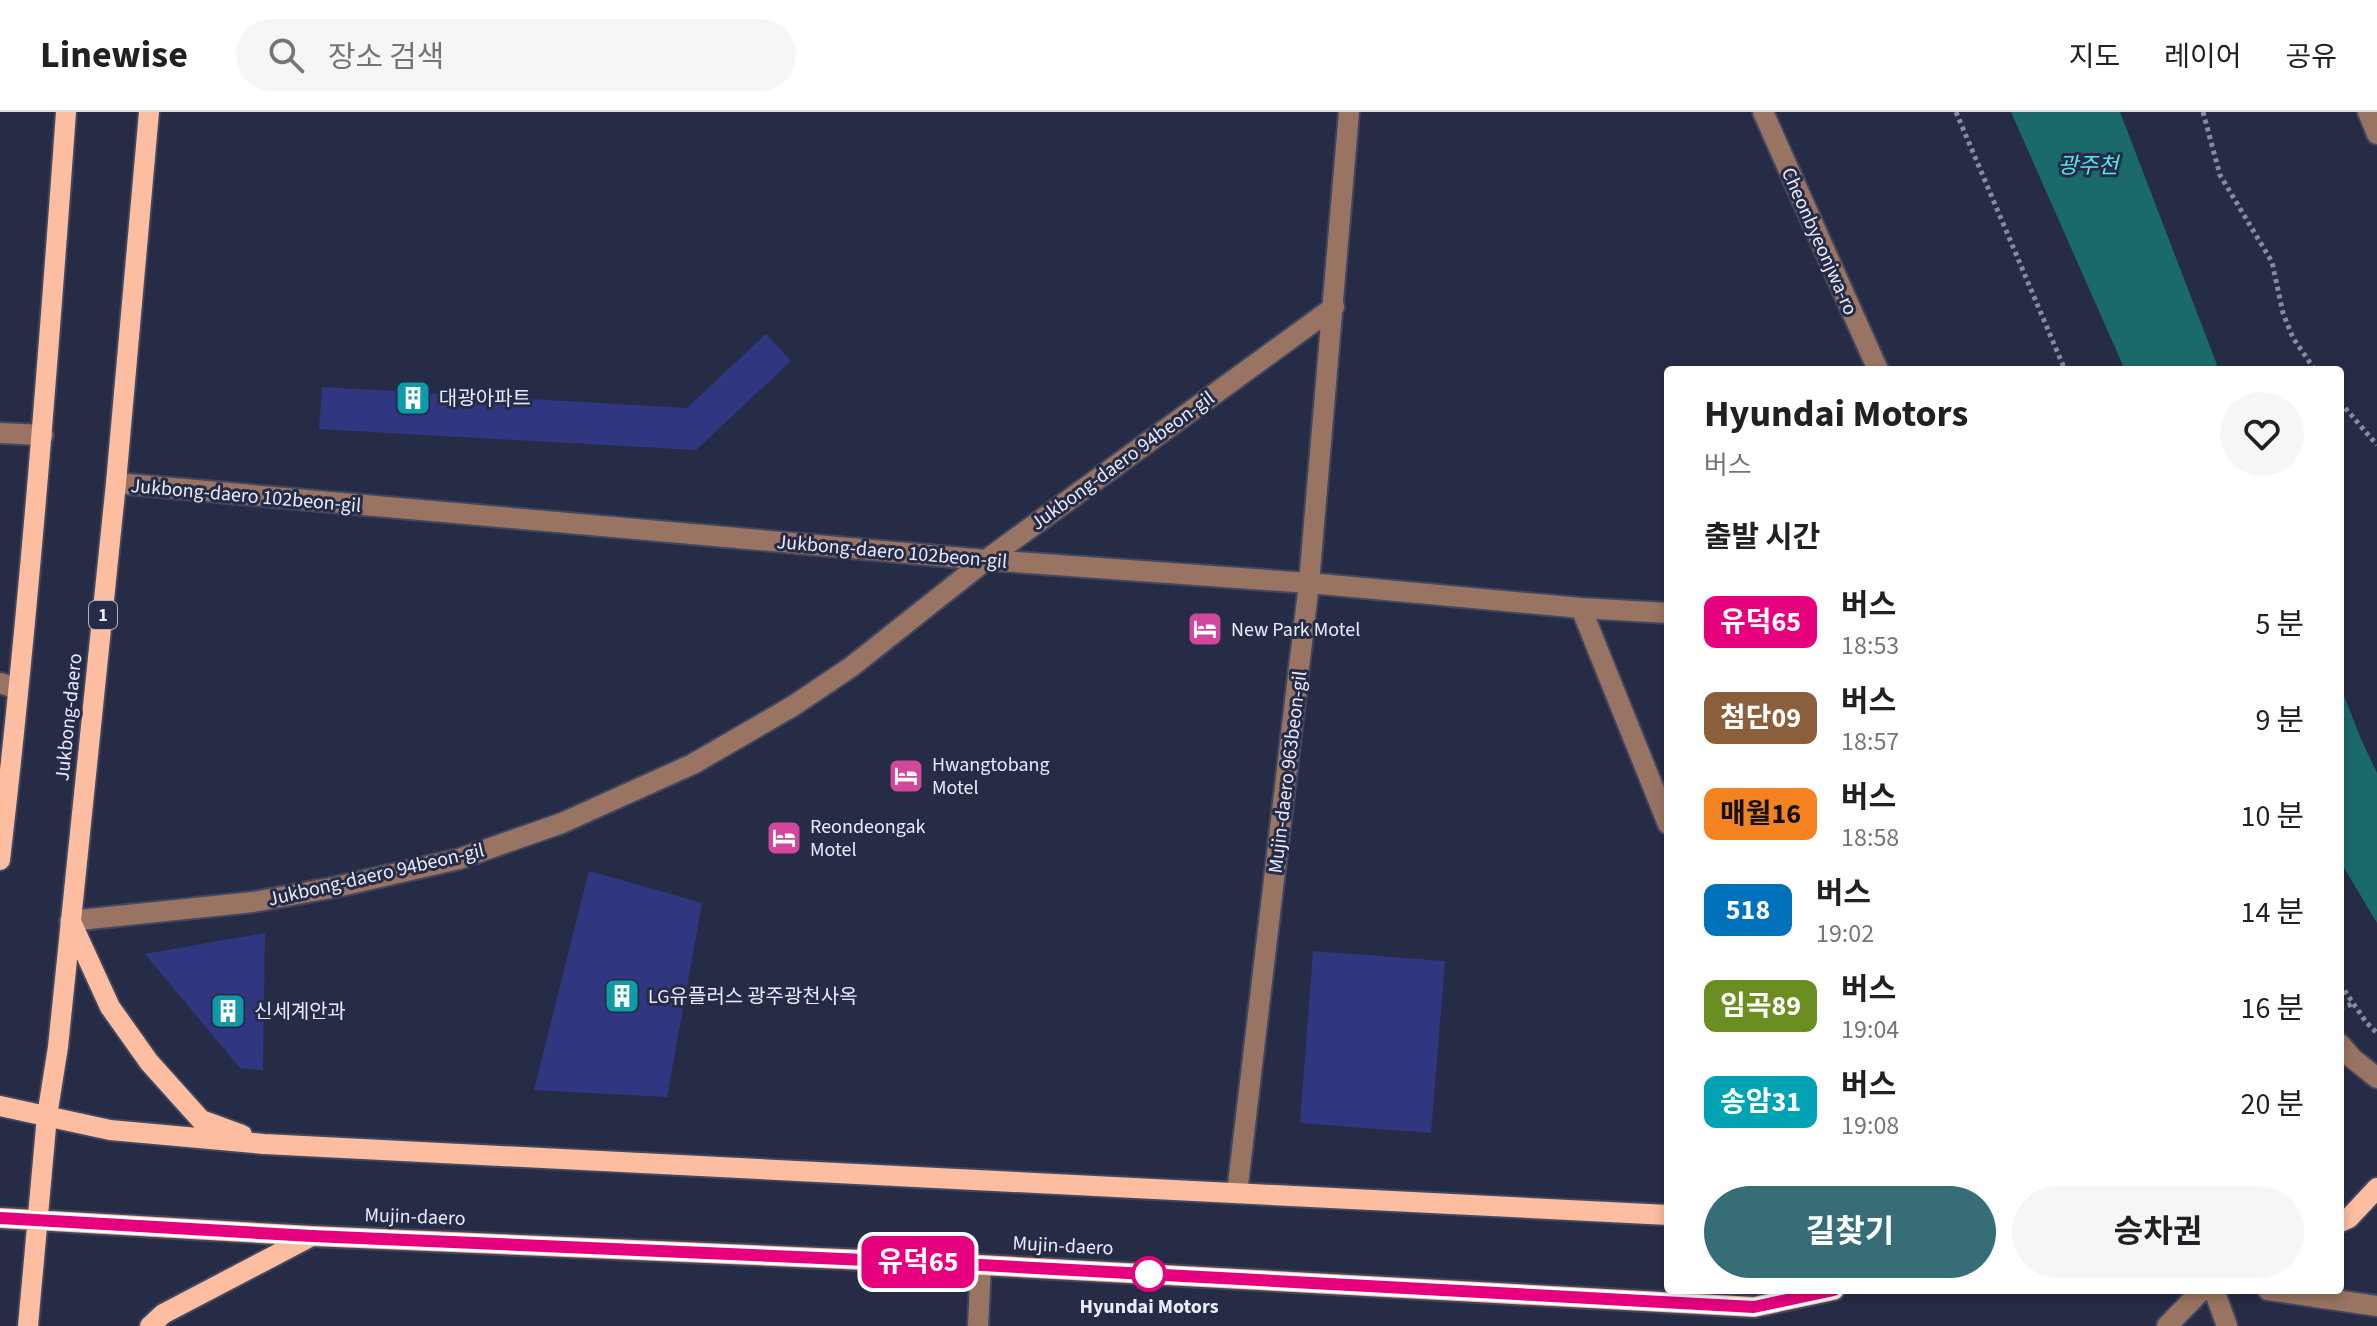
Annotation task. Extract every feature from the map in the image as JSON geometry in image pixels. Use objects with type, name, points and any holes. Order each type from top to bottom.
[{"type":"main road","points":[[0,860],[9,686],[43,435],[66,112]]},
{"type":"main road","name":"Jukbong-daero","points":[[28,1326],[47,1116],[58,1047],[116,483],[149,112]]},
{"type":"main road","points":[[70,921],[110,1007],[149,1062],[201,1120],[264,1144]]},
{"type":"main road","points":[[0,1106],[110,1130],[264,1144],[1664,1215]]},
{"type":"main road","points":[[2344,1220],[2377,1188]]},
{"type":"main road","name":"Mujin-daero","points":[[0,1218],[312,1236],[981,1265],[1754,1307],[1815,1294]]},
{"type":"main road","points":[[150,1326],[163,1314],[312,1236]]},
{"type":"street","name":"Mujin-daero 963beon-gil","points":[[1237,1193],[1309,583],[1349,112]]},
{"type":"street","name":"Cheonbyeonjwa-ro","points":[[1763,112],[1876,366]]},
{"type":"street","points":[[2368,112],[2377,134]]},
{"type":"street","name":"Jukbong-daero 94beon-gil","points":[[70,921],[253,902],[459,859],[562,823],[693,764],[793,706],[851,667],[986,560],[1334,307]]},
{"type":"street","points":[[0,433],[43,435]]},
{"type":"street","name":"Jukbong-daero 102beon-gil","points":[[116,483],[986,560],[1664,613]]},
{"type":"street","points":[[1581,608],[1664,814]]},
{"type":"street","points":[[2344,1049],[2377,1078]]},
{"type":"street","points":[[978,1326],[981,1265]]},
{"type":"street","points":[[2167,1326],[2198,1294]]},
{"type":"street","points":[[2215,1294],[2227,1326]]},
{"type":"street","points":[[2295,1294],[2377,1306]]},
{"type":"path","points":[[1956,112],[2063,366]]},
{"type":"path","points":[[2203,112],[2220,175],[2272,262],[2283,313],[2293,338],[2312,366]]},
{"type":"path","points":[[2344,407],[2377,445]]},
{"type":"path","points":[[2344,990],[2377,1033]]},
{"type":"path","points":[[2344,1007],[2353,1004]]},
{"type":"water","name":"광주천","points":[[2011,112],[2120,112],[2217,366],[2123,366]]},
{"type":"water","points":[[2344,695],[2377,773],[2377,923],[2344,868]]},
{"type":"building","name":"대광아파트","points":[[766,334],[791,361],[696,450],[319,429],[322,387],[687,408]]},
{"type":"building","name":"LG유플러스 광주광천사옥","points":[[589,871],[702,903],[667,1097],[534,1090]]},
{"type":"building","name":"신세계안과","points":[[265,933],[263,1070],[240,1068],[145,954]]},
{"type":"building","points":[[1313,951],[1445,961],[1431,1133],[1300,1123]]},
{"type":"bus line","name":"유덕65","points":[[0,1218],[312,1236],[981,1265],[1754,1307],[1815,1294]]},
{"type":"place","name":"대광아파트","points":[[413,398]]},
{"type":"place","name":"New Park Motel","points":[[1205,629]]},
{"type":"place","name":"Hwangtobang Motel","points":[[906,776]]},
{"type":"place","name":"Reondeongak Motel","points":[[784,838]]},
{"type":"place","name":"LG유플러스 광주광천사옥","points":[[622,996]]},
{"type":"place","name":"신세계안과","points":[[228,1011]]},
{"type":"place","name":"Hyundai Motors","points":[[1149,1274]]}]
